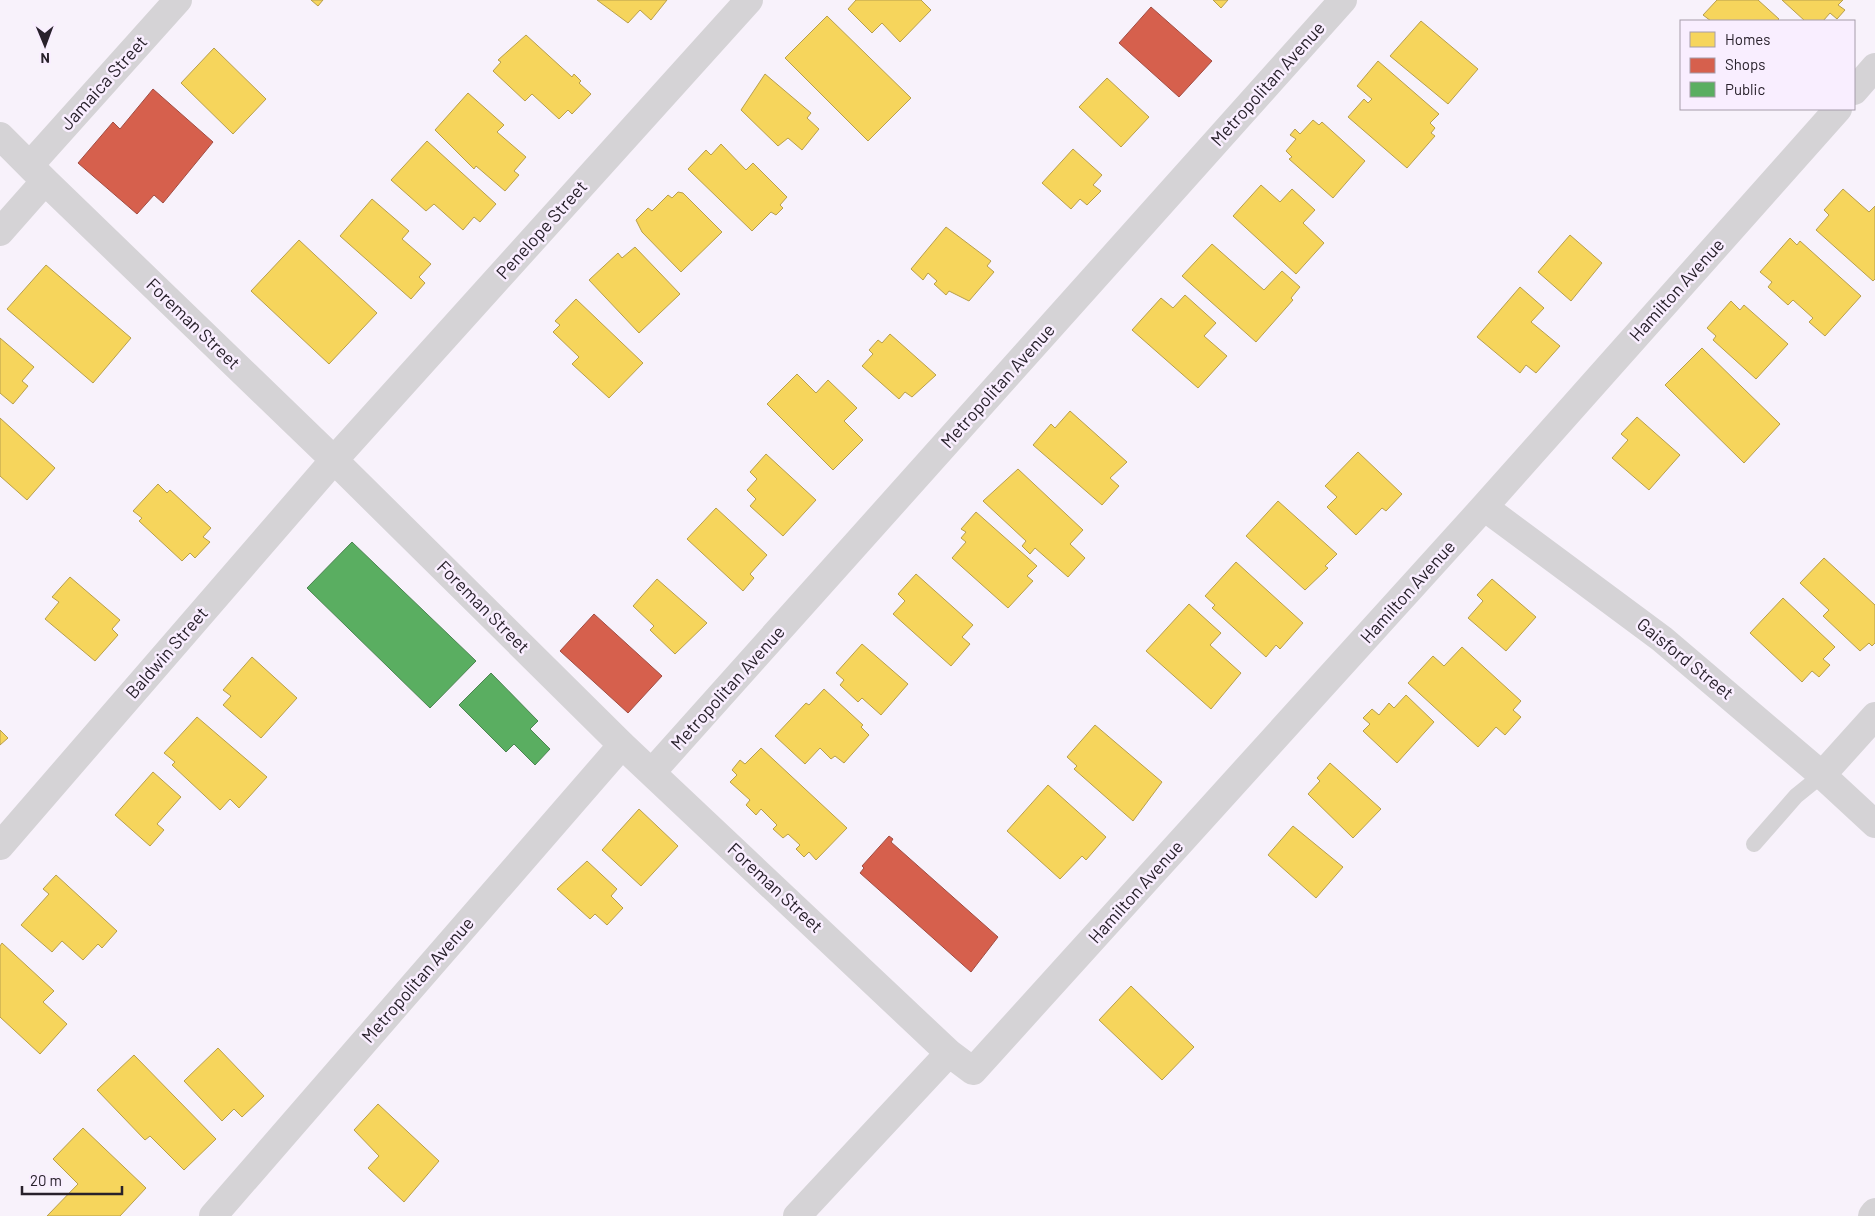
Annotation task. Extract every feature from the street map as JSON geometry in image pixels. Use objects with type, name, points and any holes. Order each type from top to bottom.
[{"type":"street","name":"Jamaica Street","points":[[0,232],[38,173],[178,0]]},
{"type":"street","name":"Penelope Street","points":[[334,460],[750,0]]},
{"type":"street","name":"Metropolitan Avenue","points":[[652,772],[1343,0]]},
{"type":"street","points":[[1855,90],[1875,67]]},
{"type":"street","name":"Hamilton Avenue","points":[[973,1071],[1484,507],[1837,110]]},
{"type":"street","name":"Foreman Street","points":[[0,136],[334,460],[622,744],[948,1053],[973,1071]]},
{"type":"street","name":"Baldwin Street","points":[[0,846],[334,460]]},
{"type":"street","name":"Gaisford Street","points":[[1484,507],[1662,638],[1822,775],[1875,824]]},
{"type":"street","points":[[1822,775],[1875,716]]},
{"type":"street","name":"Metropolitan Avenue","points":[[213,1216],[622,744]]},
{"type":"street","points":[[797,1216],[948,1053]]},
{"type":"street","points":[[1872,1216],[1875,1212]]},
{"type":"lane","points":[[1754,844],[1796,796],[1822,775]]},
{"type":"building: Homes","points":[[311,0],[323,0],[318,6]]},
{"type":"building: Homes","points":[[597,0],[667,0],[651,20],[640,10],[628,23]]},
{"type":"building: Homes","points":[[856,0],[921,0],[931,10],[900,42],[882,23],[872,33],[848,9]]},
{"type":"building: Homes","points":[[1213,0],[1228,0],[1221,8]]},
{"type":"building: Homes","points":[[1717,0],[1758,0],[1779,19],[1710,20],[1703,15]]},
{"type":"building: Homes","points":[[1782,0],[1843,0],[1838,5],[1845,10],[1837,19],[1830,13],[1824,20],[1804,20]]},
{"type":"building: Homes","points":[[827,16],[911,98],[868,141],[785,58]]},
{"type":"building: Homes","points":[[1421,21],[1478,69],[1448,104],[1390,56]]},
{"type":"building: Homes","points":[[526,35],[572,77],[574,74],[581,81],[579,83],[591,94],[572,114],[568,110],[559,119],[532,94],[525,101],[493,71],[501,62],[498,60]]},
{"type":"building: Homes","points":[[214,48],[266,99],[233,134],[181,83]]},
{"type":"building: Homes","points":[[1378,61],[1439,114],[1430,123],[1435,128],[1431,133],[1435,136],[1407,168],[1348,117],[1364,99],[1368,103],[1372,99],[1357,86]]},
{"type":"building: Homes","points":[[765,74],[811,113],[807,118],[819,129],[802,150],[788,138],[778,146],[741,110]]},
{"type":"building: Homes","points":[[1107,78],[1149,117],[1121,147],[1079,107]]},
{"type":"building: Homes","points":[[468,93],[504,125],[497,132],[526,157],[514,171],[519,175],[505,191],[476,166],[474,169],[435,130]]},
{"type":"building: Homes","points":[[1313,120],[1319,125],[1322,122],[1365,161],[1333,198],[1289,159],[1292,157],[1286,151],[1296,139],[1290,135],[1295,129],[1300,134]]},
{"type":"building: Homes","points":[[427,141],[496,204],[480,222],[474,217],[463,230],[434,204],[426,211],[391,180]]},
{"type":"building: Homes","points":[[721,144],[746,170],[753,163],[787,197],[780,205],[783,208],[776,215],[771,212],[752,231],[688,169],[706,150],[711,155]]},
{"type":"building: Homes","points":[[1073,149],[1102,175],[1093,185],[1101,191],[1087,205],[1080,199],[1071,209],[1042,183]]},
{"type":"building: Homes","points":[[1261,185],[1280,202],[1292,189],[1315,210],[1303,223],[1324,243],[1296,274],[1233,216]]},
{"type":"building: Homes","points":[[1843,189],[1869,212],[1875,206],[1875,279],[1873,281],[1816,230],[1829,215],[1824,210]]},
{"type":"building: Homes","points":[[678,192],[683,193],[722,232],[681,272],[642,232],[636,220],[648,208],[652,211],[668,195],[672,198]]},
{"type":"building: Homes","points":[[372,199],[409,231],[402,239],[431,264],[419,277],[425,283],[411,299],[340,236]]},
{"type":"building: Homes","points":[[946,227],[991,261],[987,266],[994,272],[969,301],[949,291],[946,295],[934,284],[937,281],[928,273],[923,280],[911,269]]},
{"type":"building: Homes","points":[[1570,235],[1602,263],[1571,301],[1538,272]]},
{"type":"building: Homes","points":[[1790,238],[1797,245],[1800,241],[1861,296],[1825,336],[1809,322],[1813,318],[1793,300],[1788,305],[1768,287],[1772,282],[1760,272]]},
{"type":"building: Homes","points":[[299,240],[377,313],[329,364],[251,291]]},
{"type":"building: Homes","points":[[1212,244],[1264,290],[1282,271],[1300,287],[1291,298],[1293,300],[1256,342],[1182,276]]},
{"type":"building: Homes","points":[[635,247],[680,294],[639,333],[589,280],[618,253],[622,258]]},
{"type":"building: Homes","points":[[46,265],[131,338],[93,383],[7,309]]},
{"type":"building: Homes","points":[[1520,287],[1544,308],[1531,322],[1560,346],[1536,373],[1526,365],[1520,373],[1477,337]]},
{"type":"building: Homes","points":[[1185,295],[1216,323],[1204,336],[1227,356],[1198,388],[1132,330],[1161,298],[1173,308]]},
{"type":"building: Homes","points":[[576,299],[643,363],[609,398],[572,364],[579,357],[553,332],[560,325],[555,321]]},
{"type":"building: Homes","points":[[1731,301],[1740,310],[1744,305],[1788,344],[1756,379],[1713,340],[1716,336],[1707,328]]},
{"type":"building: Homes","points":[[890,334],[936,375],[912,397],[905,392],[899,399],[862,366],[873,354],[869,350],[878,340],[882,343]]},
{"type":"building: Homes","points":[[0,338],[34,367],[22,381],[28,386],[13,404],[0,393]]},
{"type":"building: Homes","points":[[1702,348],[1780,424],[1744,463],[1665,385]]},
{"type":"building: Homes","points":[[797,374],[816,393],[828,380],[857,408],[844,421],[863,440],[833,470],[767,404]]},
{"type":"building: Homes","points":[[1070,411],[1127,462],[1110,478],[1119,486],[1102,505],[1033,445],[1051,424],[1055,428]]},
{"type":"building: Homes","points":[[1637,417],[1680,455],[1649,490],[1612,458],[1628,440],[1621,434]]},
{"type":"building: Homes","points":[[0,418],[55,468],[27,500],[0,476]]},
{"type":"building: Homes","points":[[1358,452],[1402,494],[1386,511],[1382,508],[1356,535],[1327,507],[1337,497],[1325,486]]},
{"type":"building: Homes","points":[[766,454],[816,500],[783,536],[750,506],[756,499],[747,490],[757,479],[750,472]]},
{"type":"building: Homes","points":[[1018,469],[1083,530],[1070,544],[1085,558],[1068,577],[1035,548],[1030,554],[1022,546],[1026,541],[983,501]]},
{"type":"building: Homes","points":[[158,484],[167,493],[170,490],[211,528],[203,537],[210,542],[195,558],[190,553],[182,561],[139,521],[142,518],[133,511]]},
{"type":"building: Homes","points":[[1278,501],[1337,554],[1325,566],[1328,568],[1305,590],[1246,536]]},
{"type":"building: Homes","points":[[716,508],[767,555],[750,574],[754,578],[743,591],[687,539]]},
{"type":"building: Homes","points":[[976,512],[1037,566],[1027,576],[1033,581],[1008,608],[952,558],[966,542],[961,538],[966,532],[961,529]]},
{"type":"building: Homes","points":[[1824,558],[1875,605],[1875,643],[1872,646],[1869,643],[1860,651],[1823,616],[1829,610],[1800,583]]},
{"type":"building: Homes","points":[[1236,562],[1303,623],[1280,649],[1276,645],[1266,657],[1212,608],[1215,605],[1205,596]]},
{"type":"building: Homes","points":[[916,574],[973,625],[962,637],[970,644],[951,666],[893,614],[905,601],[898,594]]},
{"type":"building: Homes","points":[[70,577],[120,620],[112,629],[118,635],[95,661],[45,619],[59,602],[52,597]]},
{"type":"building: Homes","points":[[657,579],[707,623],[675,654],[650,630],[654,626],[633,606]]},
{"type":"building: Homes","points":[[1492,579],[1536,617],[1506,651],[1468,618],[1483,601],[1477,595]]},
{"type":"building: Homes","points":[[1783,598],[1835,647],[1823,659],[1830,665],[1819,677],[1812,671],[1802,682],[1750,633]]},
{"type":"building: Homes","points":[[1189,604],[1221,633],[1210,645],[1241,673],[1211,709],[1146,651]]},
{"type":"building: Homes","points":[[862,644],[908,684],[881,715],[862,698],[858,702],[840,685],[844,680],[836,673]]},
{"type":"building: Homes","points":[[1462,647],[1521,701],[1513,710],[1521,717],[1505,735],[1496,727],[1478,747],[1408,683],[1433,656],[1444,666]]},
{"type":"building: Homes","points":[[252,657],[297,698],[261,738],[223,705],[231,696],[223,690]]},
{"type":"building: Homes","points":[[824,689],[863,725],[861,727],[869,735],[844,763],[835,756],[831,759],[820,748],[805,764],[775,736],[806,703],[809,705]]},
{"type":"building: Homes","points":[[1406,695],[1434,722],[1397,763],[1363,731],[1370,724],[1363,718],[1372,709],[1379,715],[1389,703],[1394,708]]},
{"type":"building: Homes","points":[[197,717],[267,777],[239,808],[230,799],[220,810],[172,765],[175,762],[164,753]]},
{"type":"building: Homes","points":[[1095,725],[1162,782],[1133,821],[1074,769],[1077,766],[1067,757]]},
{"type":"building: Homes","points":[[0,730],[8,738],[0,745]]},
{"type":"building: Homes","points":[[761,748],[847,828],[816,860],[809,852],[804,857],[796,849],[800,845],[788,834],[783,838],[773,829],[777,825],[761,809],[756,815],[746,805],[750,800],[730,782],[737,775],[732,770],[740,760],[745,764]]},
{"type":"building: Homes","points":[[1330,763],[1381,809],[1353,838],[1308,794],[1320,781],[1317,778]]},
{"type":"building: Homes","points":[[153,772],[181,797],[157,824],[164,830],[150,846],[115,815]]},
{"type":"building: Homes","points":[[1048,785],[1106,837],[1086,860],[1082,856],[1060,879],[1007,831]]},
{"type":"building: Homes","points":[[639,809],[678,846],[641,886],[602,850]]},
{"type":"building: Homes","points":[[1293,826],[1343,867],[1316,898],[1268,855]]},
{"type":"building: Homes","points":[[587,861],[617,889],[611,896],[623,908],[607,925],[595,914],[590,919],[557,889]]},
{"type":"building: Homes","points":[[56,875],[117,931],[102,948],[98,944],[83,960],[62,941],[52,952],[21,925],[49,894],[43,889]]},
{"type":"building: Homes","points":[[2,943],[54,991],[43,1002],[67,1024],[40,1054],[0,1017],[0,946]]},
{"type":"building: Homes","points":[[1131,986],[1194,1047],[1162,1080],[1099,1020]]},
{"type":"building: Homes","points":[[218,1048],[264,1096],[242,1117],[234,1109],[222,1121],[184,1081]]},
{"type":"building: Homes","points":[[134,1055],[216,1139],[184,1170],[150,1136],[145,1140],[97,1090]]},
{"type":"building: Homes","points":[[378,1104],[439,1161],[404,1202],[368,1168],[379,1156],[354,1130]]},
{"type":"building: Homes","points":[[83,1128],[146,1188],[120,1216],[47,1216],[78,1184],[53,1159]]},
{"type":"building: Shops","points":[[1151,7],[1212,61],[1179,97],[1119,43]]},
{"type":"building: Shops","points":[[153,89],[213,142],[163,203],[154,195],[137,214],[78,163],[113,122],[120,129]]},
{"type":"building: Shops","points":[[594,614],[662,676],[628,713],[560,651]]},
{"type":"building: Shops","points":[[889,836],[893,839],[891,842],[998,937],[971,972],[860,873],[864,868],[862,866]]},
{"type":"building: Public","points":[[352,542],[476,661],[430,708],[307,588]]},
{"type":"building: Public","points":[[491,673],[538,721],[530,729],[550,749],[535,765],[514,744],[506,752],[459,705]]}]
